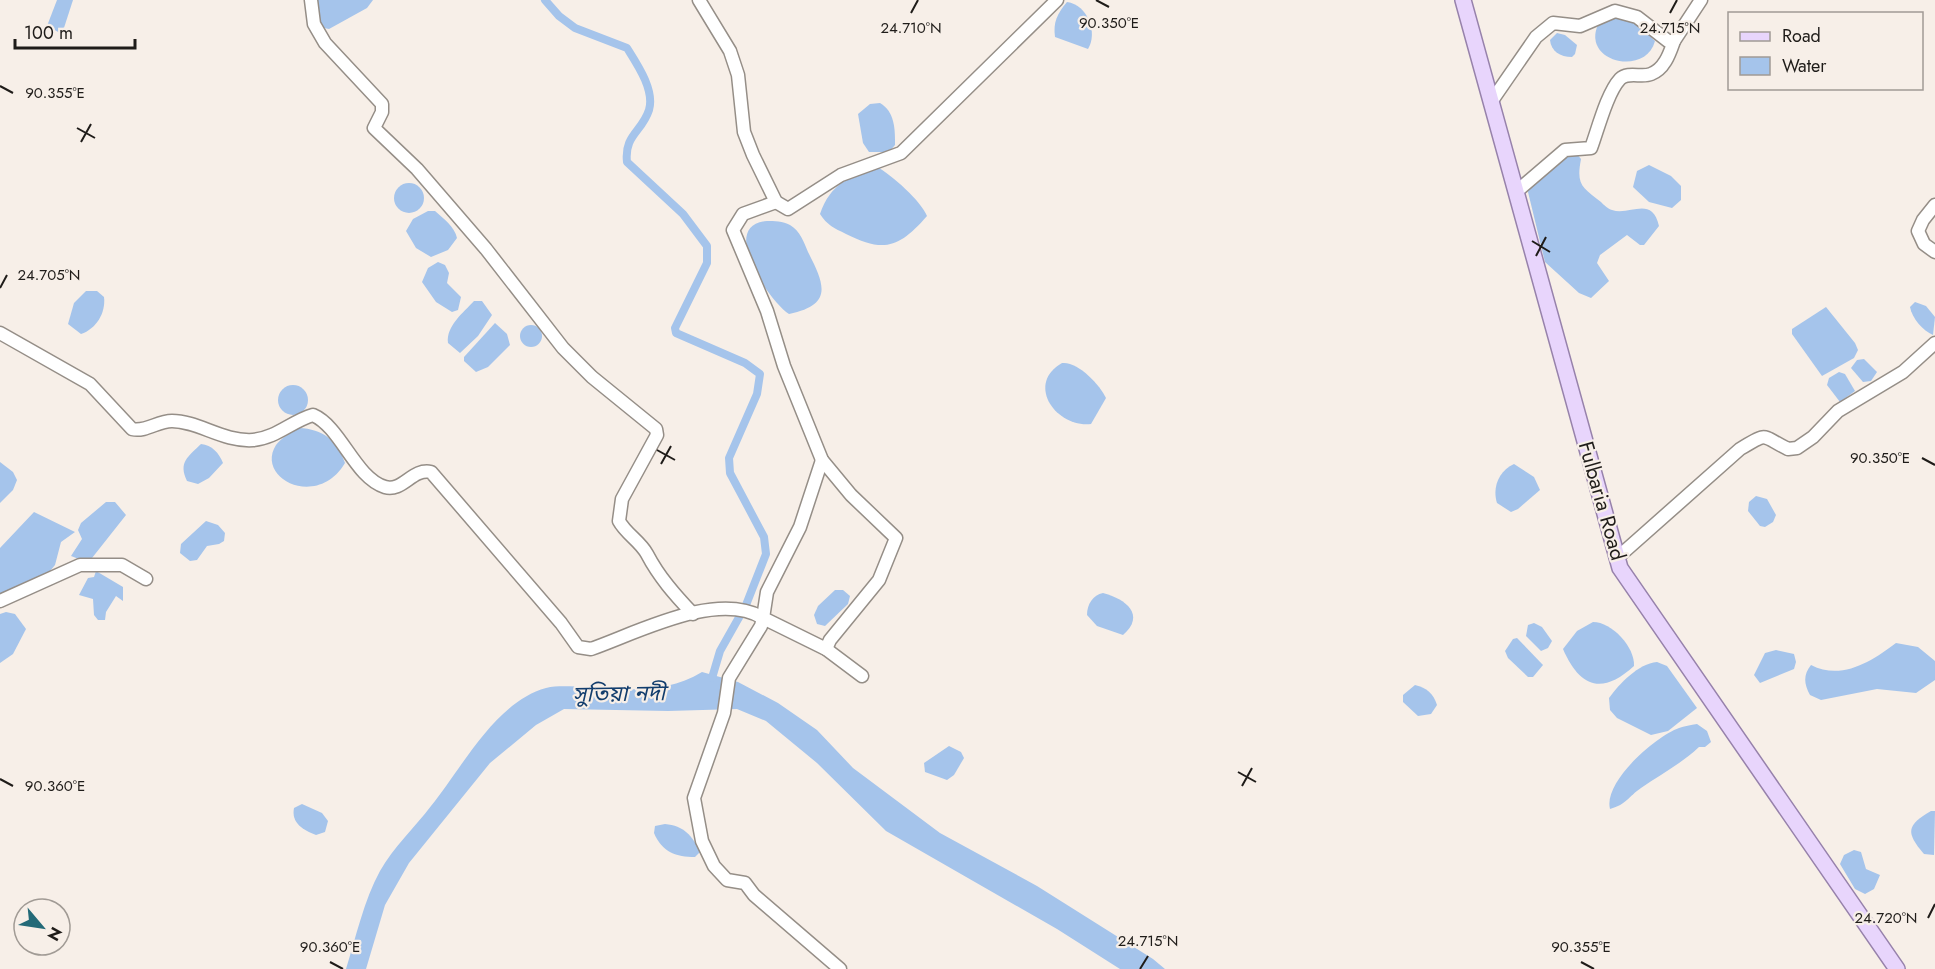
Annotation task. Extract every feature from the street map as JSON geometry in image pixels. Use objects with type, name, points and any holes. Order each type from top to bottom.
[{"type":"main road","name":"Fulbaria Road","points":[[1463,0],[1620,568],[1898,969]]},
{"type":"street","points":[[311,0],[314,24],[325,43],[382,104],[382,112],[374,129],[417,169],[486,249],[563,348],[592,377],[656,429],[657,435],[622,499],[619,521],[647,554],[661,577],[693,614]]},
{"type":"street","points":[[699,0],[730,51],[738,75],[744,132],[776,202],[788,209],[841,175],[901,153],[1057,0]]},
{"type":"street","points":[[1516,192],[1565,150],[1591,148],[1608,101],[1620,79],[1628,75],[1652,74],[1665,62],[1674,41],[1701,0]]},
{"type":"street","points":[[1491,102],[1536,37],[1553,22],[1580,26],[1615,11],[1637,17],[1668,41],[1674,41]]},
{"type":"street","points":[[776,202],[743,214],[733,230],[767,311],[784,366],[822,460],[851,495],[896,538],[879,580],[826,648]]},
{"type":"street","points":[[1935,205],[1923,220],[1918,231],[1924,244],[1935,252]]},
{"type":"street","points":[[0,333],[90,384],[132,429],[140,430],[164,421],[174,421],[224,437],[252,440],[277,434],[314,415],[375,482],[386,487],[393,487],[418,471],[430,472],[561,623],[579,647],[591,649],[713,608],[740,610],[763,618],[826,648],[862,676]]},
{"type":"street","points":[[1617,558],[1740,449],[1759,437],[1769,436],[1788,449],[1797,448],[1813,437],[1838,411],[1903,372],[1935,343]]},
{"type":"street","points":[[822,460],[800,527],[767,592],[761,626],[729,678],[724,713],[694,798],[702,841],[714,866],[727,880],[745,883],[754,895],[840,969]]},
{"type":"street","points":[[0,601],[80,565],[122,565],[146,579]]},
{"type":"water","points":[[57,0],[73,0],[62,34],[47,26]]},
{"type":"water","points":[[317,0],[373,0],[367,8],[329,29],[324,28],[319,20]]},
{"type":"water","points":[[1067,2],[1081,8],[1086,14],[1092,35],[1088,49],[1055,37],[1056,18]]},
{"type":"water","points":[[1619,16],[1635,22],[1655,41],[1649,52],[1640,59],[1618,61],[1599,49],[1595,39],[1597,27],[1604,21]]},
{"type":"water","points":[[1557,33],[1565,35],[1577,45],[1572,57],[1560,55],[1552,47],[1550,40]]},
{"type":"water","points":[[880,103],[891,116],[895,145],[889,152],[869,152],[863,143],[858,114],[870,104]]},
{"type":"water","points":[[1576,153],[1581,159],[1580,180],[1589,193],[1612,210],[1646,209],[1651,211],[1659,226],[1644,245],[1640,245],[1627,235],[1600,255],[1597,263],[1609,281],[1591,298],[1579,293],[1545,262],[1528,192],[1529,187],[1563,156]]},
{"type":"water","points":[[1649,165],[1671,176],[1681,186],[1681,200],[1672,208],[1649,202],[1633,187],[1637,171]]},
{"type":"water","points":[[877,167],[905,189],[919,203],[927,216],[899,241],[881,245],[859,240],[842,232],[831,226],[820,214],[835,188]]},
{"type":"water","points":[[409,183],[420,187],[424,198],[420,209],[409,213],[398,209],[394,198],[398,187]]},
{"type":"water","points":[[428,211],[435,211],[445,220],[454,230],[457,238],[448,250],[431,257],[416,248],[406,231],[413,219]]},
{"type":"water","points":[[767,221],[784,223],[796,230],[818,274],[821,284],[819,299],[803,310],[789,314],[780,306],[752,264],[747,248],[747,235],[753,226]]},
{"type":"water","points":[[438,262],[445,265],[449,273],[447,283],[461,297],[458,310],[452,312],[436,302],[422,282],[428,268]]},
{"type":"water","points":[[86,291],[97,291],[104,297],[104,303],[99,320],[81,334],[68,324],[74,303]]},
{"type":"water","points":[[474,301],[482,301],[492,315],[478,336],[460,353],[448,343],[448,337],[452,325]]},
{"type":"water","points":[[1915,302],[1926,306],[1935,317],[1933,335],[1922,327],[1913,315],[1910,307]]},
{"type":"water","points":[[1826,307],[1858,350],[1854,358],[1822,376],[1792,334],[1792,329]]},
{"type":"water","points":[[495,323],[507,334],[510,345],[488,367],[476,372],[464,361],[464,357]]},
{"type":"water","points":[[531,325],[539,328],[542,336],[539,344],[531,347],[523,344],[520,336],[523,328]]},
{"type":"water","points":[[1864,359],[1877,372],[1871,381],[1863,382],[1851,368],[1857,360]]},
{"type":"water","points":[[1062,363],[1068,363],[1081,370],[1094,381],[1106,398],[1091,424],[1066,419],[1050,403],[1046,393],[1046,382],[1051,372]]},
{"type":"water","points":[[1839,372],[1845,374],[1855,391],[1840,402],[1827,385],[1829,378]]},
{"type":"water","points":[[293,385],[299,386],[307,394],[307,406],[299,414],[293,415],[287,414],[279,406],[278,400],[279,394],[287,386]]},
{"type":"water","points":[[299,428],[322,433],[328,437],[338,448],[345,463],[333,477],[319,485],[305,487],[292,484],[281,478],[274,468],[272,457],[276,445]]},
{"type":"water","points":[[201,444],[215,450],[223,463],[209,478],[198,484],[187,481],[184,464]]},
{"type":"water","points":[[0,462],[13,472],[17,480],[13,490],[0,503]]},
{"type":"water","points":[[1514,464],[1534,477],[1540,490],[1518,509],[1511,512],[1497,503],[1495,491],[1501,475]]},
{"type":"water","points":[[1756,496],[1767,499],[1776,515],[1773,522],[1765,527],[1760,526],[1748,511],[1749,502]]},
{"type":"water","points":[[106,502],[115,502],[126,515],[92,558],[84,561],[71,556],[82,539],[78,530],[81,523]]},
{"type":"water","points":[[34,512],[75,532],[61,542],[55,565],[50,571],[8,595],[0,596],[0,548]]},
{"type":"water","points":[[206,521],[218,525],[225,533],[224,541],[207,546],[197,560],[190,561],[180,553],[181,544]]},
{"type":"water","points":[[96,571],[123,587],[123,601],[116,596],[106,612],[105,620],[98,620],[94,615],[93,599],[79,595],[88,578],[94,577]]},
{"type":"water","points":[[835,590],[843,590],[850,596],[848,604],[825,626],[817,624],[814,615],[818,606]]},
{"type":"water","points":[[1103,593],[1126,604],[1133,615],[1130,628],[1123,635],[1097,626],[1087,615],[1091,601]]},
{"type":"water","points":[[6,612],[15,614],[26,629],[13,654],[0,663],[0,614]]},
{"type":"water","points":[[1593,622],[1608,626],[1615,631],[1631,651],[1633,659],[1634,666],[1612,681],[1602,684],[1584,679],[1563,649],[1577,631]]},
{"type":"water","points":[[1534,623],[1542,627],[1552,641],[1548,648],[1541,651],[1526,636],[1528,625]]},
{"type":"water","points":[[1517,638],[1543,665],[1533,677],[1528,677],[1508,658],[1505,651],[1513,639]]},
{"type":"water","points":[[1896,643],[1918,647],[1935,661],[1935,680],[1916,693],[1877,689],[1821,700],[1810,695],[1805,680],[1811,665],[1834,671],[1845,670],[1867,662]]},
{"type":"water","points":[[1776,650],[1794,654],[1796,662],[1794,669],[1760,683],[1754,675],[1765,653]]},
{"type":"water","points":[[1657,662],[1667,666],[1697,708],[1668,731],[1651,735],[1617,718],[1610,710],[1609,698],[1636,670]]},
{"type":"water","name":"সুতিয়া নদী","points":[[702,672],[738,682],[778,703],[817,730],[853,768],[940,833],[1037,886],[1153,959],[1165,969],[1120,969],[1057,929],[886,831],[817,763],[766,721],[737,709],[668,711],[564,709],[536,725],[490,763],[409,863],[385,905],[366,969],[346,969],[369,894],[385,862],[431,806],[481,738],[511,707],[546,688],[567,686],[646,689],[674,684]]},
{"type":"water","points":[[1415,685],[1426,689],[1434,697],[1437,705],[1431,714],[1418,716],[1403,702],[1403,695]]},
{"type":"water","points":[[1697,724],[1707,731],[1711,742],[1705,747],[1699,747],[1641,788],[1624,803],[1610,809],[1610,798],[1615,786],[1633,761],[1669,733],[1681,727]]},
{"type":"water","points":[[949,746],[961,752],[964,758],[954,775],[947,780],[925,772],[924,763]]},
{"type":"water","points":[[302,804],[322,813],[328,821],[325,832],[316,835],[296,822],[294,808]]},
{"type":"water","points":[[1931,811],[1935,811],[1934,855],[1924,854],[1914,840],[1911,830],[1917,821]]},
{"type":"water","points":[[665,824],[687,832],[700,852],[695,857],[688,857],[665,849],[654,833],[655,826]]},
{"type":"water","points":[[1854,850],[1861,852],[1866,869],[1880,875],[1874,889],[1865,894],[1855,889],[1840,864],[1844,855]]},
{"type":"waterway","points":[[545,0],[559,16],[575,28],[627,48],[647,86],[650,94],[649,110],[628,146],[627,162],[683,214],[707,246],[707,263],[675,328],[676,333],[745,363],[760,374],[757,394],[729,458],[730,473],[764,537],[766,554],[746,605],[720,651],[712,678]]}]
